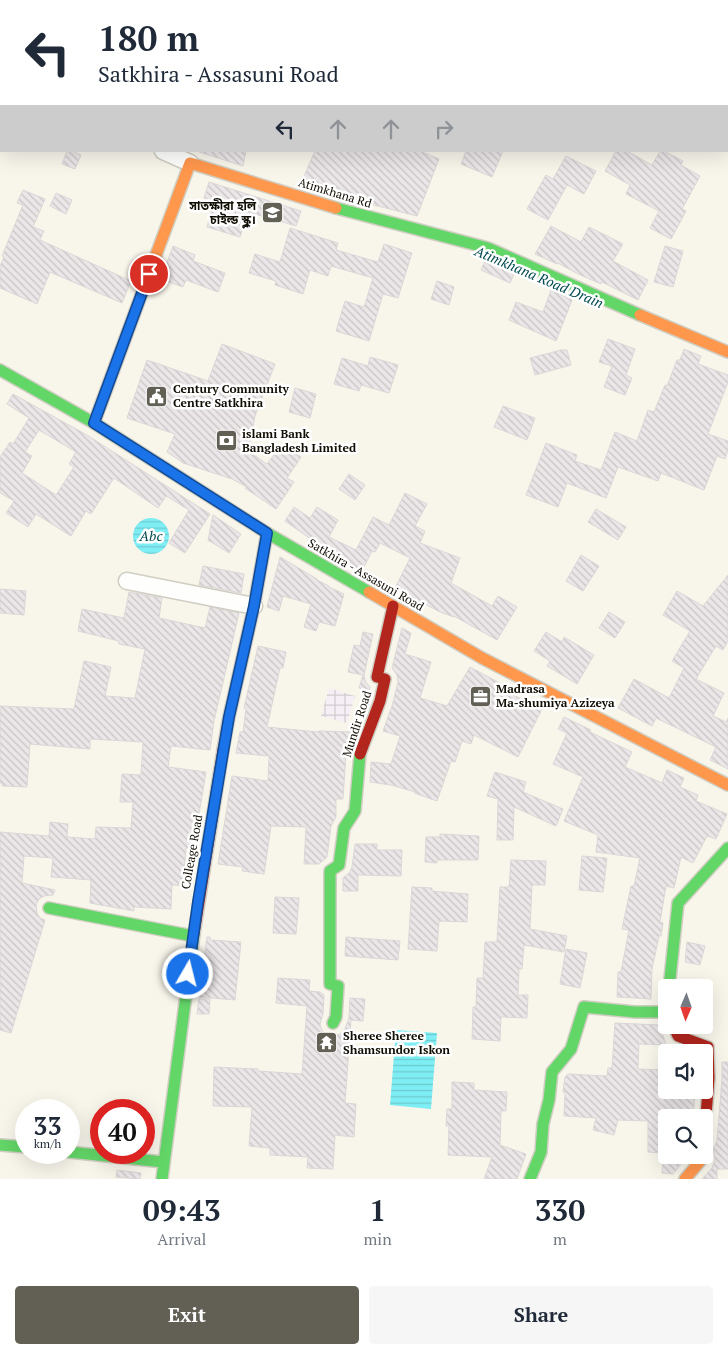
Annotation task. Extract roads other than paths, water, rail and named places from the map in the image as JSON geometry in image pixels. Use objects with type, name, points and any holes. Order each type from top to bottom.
[{"type":"street","points":[[94,423],[190,163],[165,152]]},
{"type":"street","name":"Atimkhana Rd","points":[[190,163],[207,163],[367,218],[488,248],[682,334],[728,352]]},
{"type":"street","name":"Satkhira - Assasuni Road","points":[[0,370],[94,423],[267,533],[482,658],[728,785]]},
{"type":"street","name":"Colleage Road","points":[[162,1179],[193,936],[229,717],[254,606],[267,533]]},
{"type":"street","points":[[127,581],[254,606]]},
{"type":"street","name":"Mundir Road","points":[[332,1023],[336,1017],[338,986],[330,984],[330,870],[339,865],[344,828],[356,811],[358,758],[380,701],[384,679],[377,677],[393,606]]},
{"type":"street","points":[[670,979],[678,903],[728,848]]},
{"type":"street","points":[[49,908],[113,922],[193,936]]},
{"type":"street","points":[[530,1179],[541,1152],[543,1124],[549,1100],[552,1072],[571,1049],[584,1007],[647,1013],[658,1012]]},
{"type":"street","points":[[677,1034],[708,1047],[709,1078],[706,1109]]},
{"type":"street","points":[[0,1145],[15,1147]]},
{"type":"street","points":[[80,1153],[163,1162]]},
{"type":"street","points":[[685,1179],[698,1164]]},
{"type":"water","name":"Abc","points":[[151,518],[158,519],[164,523],[168,529],[168,543],[164,549],[158,553],[151,554],[144,553],[138,549],[134,543],[133,536],[134,529],[138,523],[144,519]]},
{"type":"water","points":[[396,1030],[437,1033],[431,1109],[390,1105]]},
{"type":"place","name":"সাতক্ষীরা হলি চাইল্ড স্কুল।","points":[[272,213]]},
{"type":"place","name":"Century Community Centre Satkhira","points":[[157,396]]},
{"type":"place","name":"islami Bank Bangladesh Limited","points":[[226,441]]},
{"type":"place","name":"Madrasa Ma-shumiya Azizeya","points":[[480,696]]},
{"type":"place","name":"Sheree Sheree Shamsundor Iskon","points":[[327,1043]]},
{"type":"water label","name":"Atimkhana Road Drain","points":[[539,277]]}]
